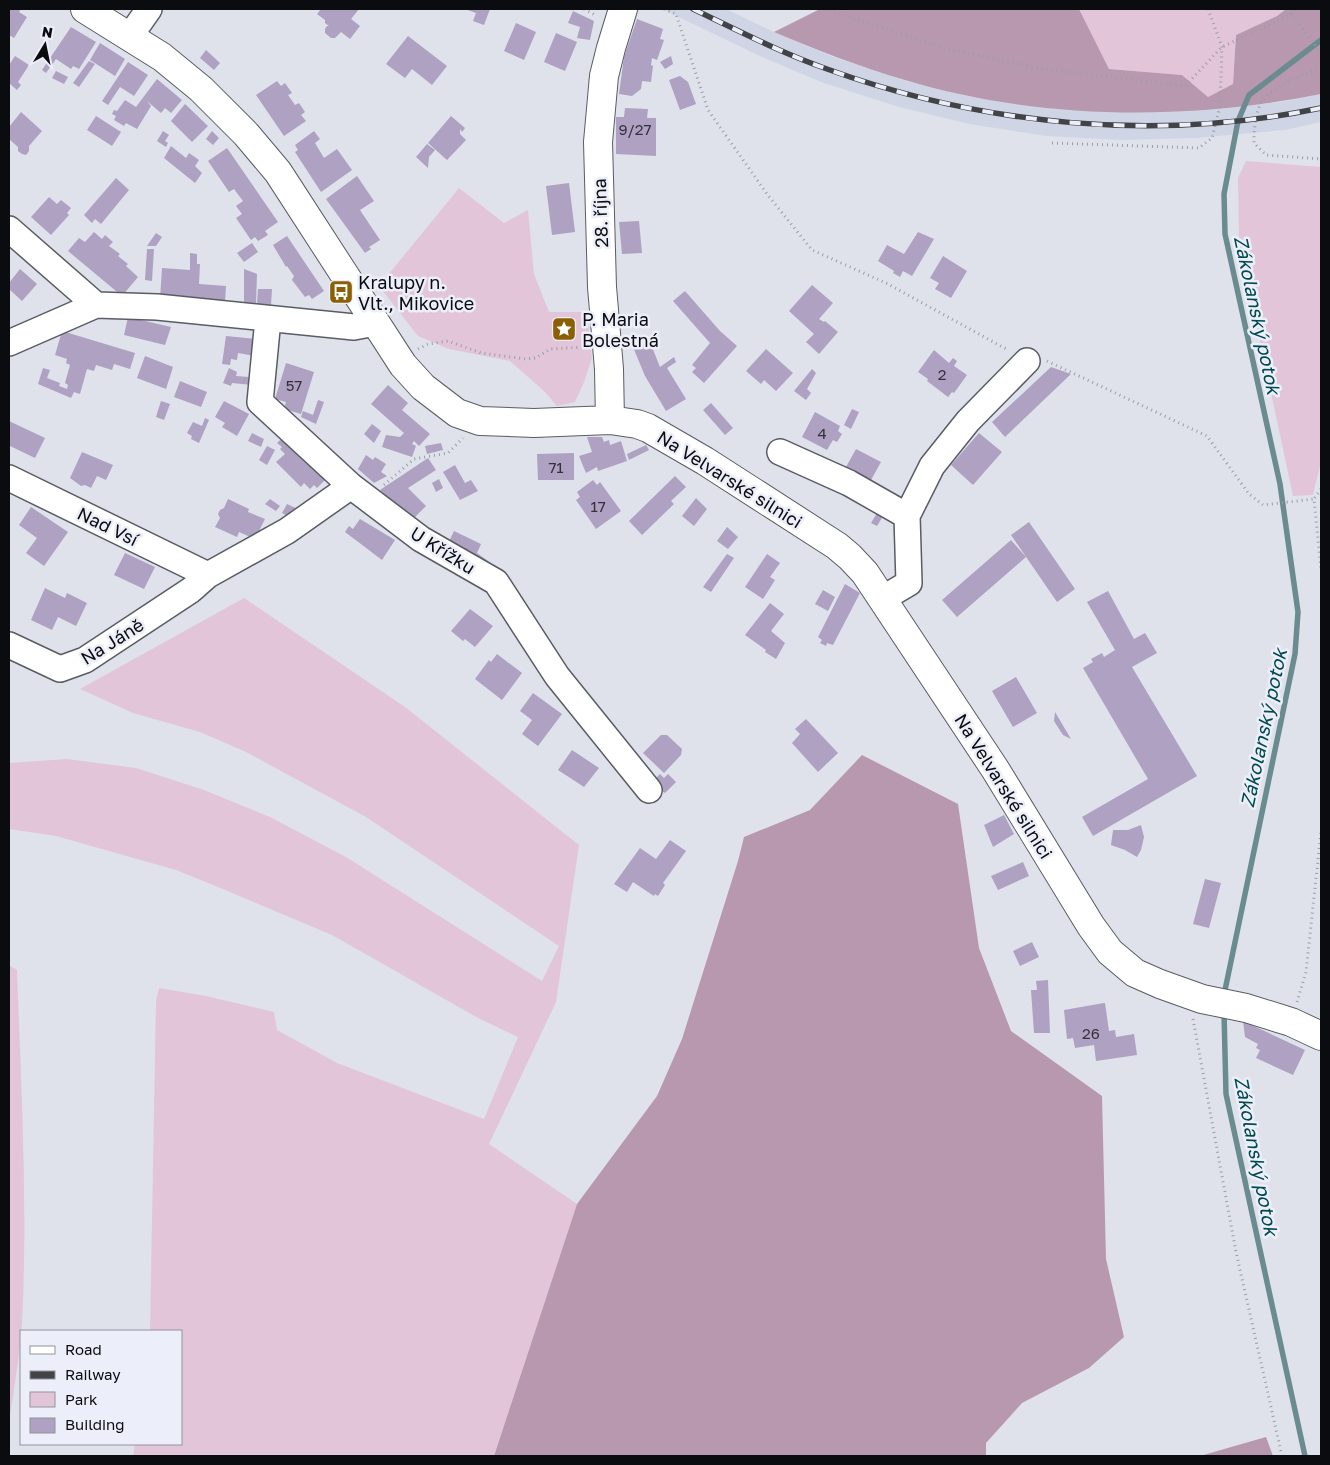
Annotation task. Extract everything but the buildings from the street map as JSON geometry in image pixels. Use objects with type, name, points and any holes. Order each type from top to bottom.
[{"type":"main road","name":"Na Velvarské silnici","points":[[86,9],[130,36],[182,72],[259,148],[278,172],[403,365],[423,387],[457,413],[480,421],[534,423],[610,420],[637,424],[661,435],[705,460],[836,546],[865,573],[995,769],[1091,926],[1110,952],[1135,973],[1197,997],[1246,1008],[1290,1022],[1321,1036]]},
{"type":"main road","name":"28. října","points":[[610,420],[609,369],[602,287],[598,142],[604,76],[611,48],[614,14]]},
{"type":"street","points":[[130,36],[149,9]]},
{"type":"street","points":[[9,229],[96,305]]},
{"type":"street","points":[[9,343],[96,305],[157,307],[354,327],[375,323]]},
{"type":"street","name":"U Křížku","points":[[268,319],[260,402],[359,492],[421,539],[496,582],[557,676],[649,790]]},
{"type":"street","points":[[882,599],[909,583],[907,516],[932,466],[968,421],[1027,361]]},
{"type":"street","points":[[780,452],[849,483],[907,516]]},
{"type":"street","name":"Nad Vsí","points":[[9,478],[208,575]]},
{"type":"street","name":"Na Jáně","points":[[9,645],[60,669],[85,660],[191,590],[208,575],[359,492]]},
{"type":"path","points":[[584,9],[614,14]]},
{"type":"path","points":[[664,9],[676,14],[708,110],[767,194],[812,250],[886,282],[1027,361],[1041,358],[1206,436],[1249,494],[1263,505],[1314,499]]},
{"type":"path","points":[[825,9],[944,48],[1036,68],[1185,86],[1222,48],[1291,14],[1295,9]]},
{"type":"path","points":[[1052,143],[1199,148],[1212,138],[1220,106],[1222,48],[1208,9]]},
{"type":"path","points":[[1287,9],[1320,52]]},
{"type":"path","points":[[1321,67],[1276,89],[1263,99],[1254,125],[1254,143],[1266,155],[1321,159]]},
{"type":"path","points":[[412,352],[428,344],[448,341],[482,353],[526,359],[536,358],[550,349],[593,346]]},
{"type":"path","points":[[359,492],[414,459],[448,453],[480,421]]},
{"type":"path","points":[[1321,489],[1314,499],[1321,569]]},
{"type":"path","points":[[1290,1022],[1306,972],[1321,832]]},
{"type":"path","points":[[1197,997],[1193,1022],[1236,1252],[1282,1456]]},
{"type":"shaded area","points":[[662,9],[726,9],[831,56],[907,81],[975,97],[1048,108],[1121,112],[1194,110],[1281,102],[1321,94],[1321,122],[1285,130],[1196,138],[1121,140],[1046,136],[970,124],[899,107],[821,82],[762,57]]},
{"type":"shaded area","points":[[820,9],[1079,9],[1109,69],[1182,75],[1208,97],[1233,84],[1236,35],[1277,16],[1286,9],[1321,9],[1321,94],[1270,103],[1218,109],[1165,112],[1059,109],[1007,103],[956,93],[888,75],[774,32]]},
{"type":"shaded area","points":[[862,755],[958,804],[979,948],[1011,1031],[1102,1096],[1106,1259],[1124,1337],[1089,1368],[1022,1403],[986,1443],[986,1456],[494,1456],[577,1204],[657,1096],[682,1039],[744,837],[810,810]]},
{"type":"shaded area","points":[[1266,1437],[1273,1456],[1200,1456]]},
{"type":"green space","points":[[1079,9],[1286,9],[1277,16],[1236,35],[1233,84],[1208,97],[1182,75],[1109,69]]},
{"type":"green space","points":[[1246,161],[1321,167],[1321,462],[1313,495],[1293,496],[1239,243],[1238,178]]},
{"type":"green space","points":[[459,188],[504,223],[528,210],[534,274],[549,312],[587,312],[592,358],[575,402],[557,406],[545,392],[510,361],[449,349],[418,336],[379,286]]},
{"type":"green space","points":[[244,598],[405,707],[579,845],[556,1002],[489,1144],[577,1204],[494,1456],[133,1456],[135,1445],[182,1445],[182,1330],[150,1330],[156,1001],[159,988],[206,996],[274,1012],[277,1030],[337,1063],[484,1119],[518,1037],[478,1018],[332,935],[218,887],[176,870],[56,836],[9,829],[9,763],[67,759],[136,768],[204,790],[270,817],[346,857],[542,981],[559,946],[366,817],[246,752],[200,732],[133,713],[80,689]]},
{"type":"green space","points":[[9,965],[17,970],[23,1136],[24,1260],[21,1330],[9,1423]]},
{"type":"waterway","name":"Zákolanský potok","points":[[1224,995],[1295,654],[1298,612],[1280,484],[1225,234],[1224,194],[1238,121],[1249,95],[1321,40]]},
{"type":"waterway","name":"Zákolanský potok","points":[[1224,1012],[1226,1094],[1305,1456]]},
{"type":"railway","points":[[693,9],[776,49],[827,69],[887,88],[948,104],[1009,115],[1072,123],[1134,126],[1197,124],[1259,118],[1321,108]]},
{"type":"place","name":"Kralupy n. Vlt., Mikovice","points":[[341,292]]},
{"type":"place","name":"P. Maria Bolestná","points":[[564,329]]}]
